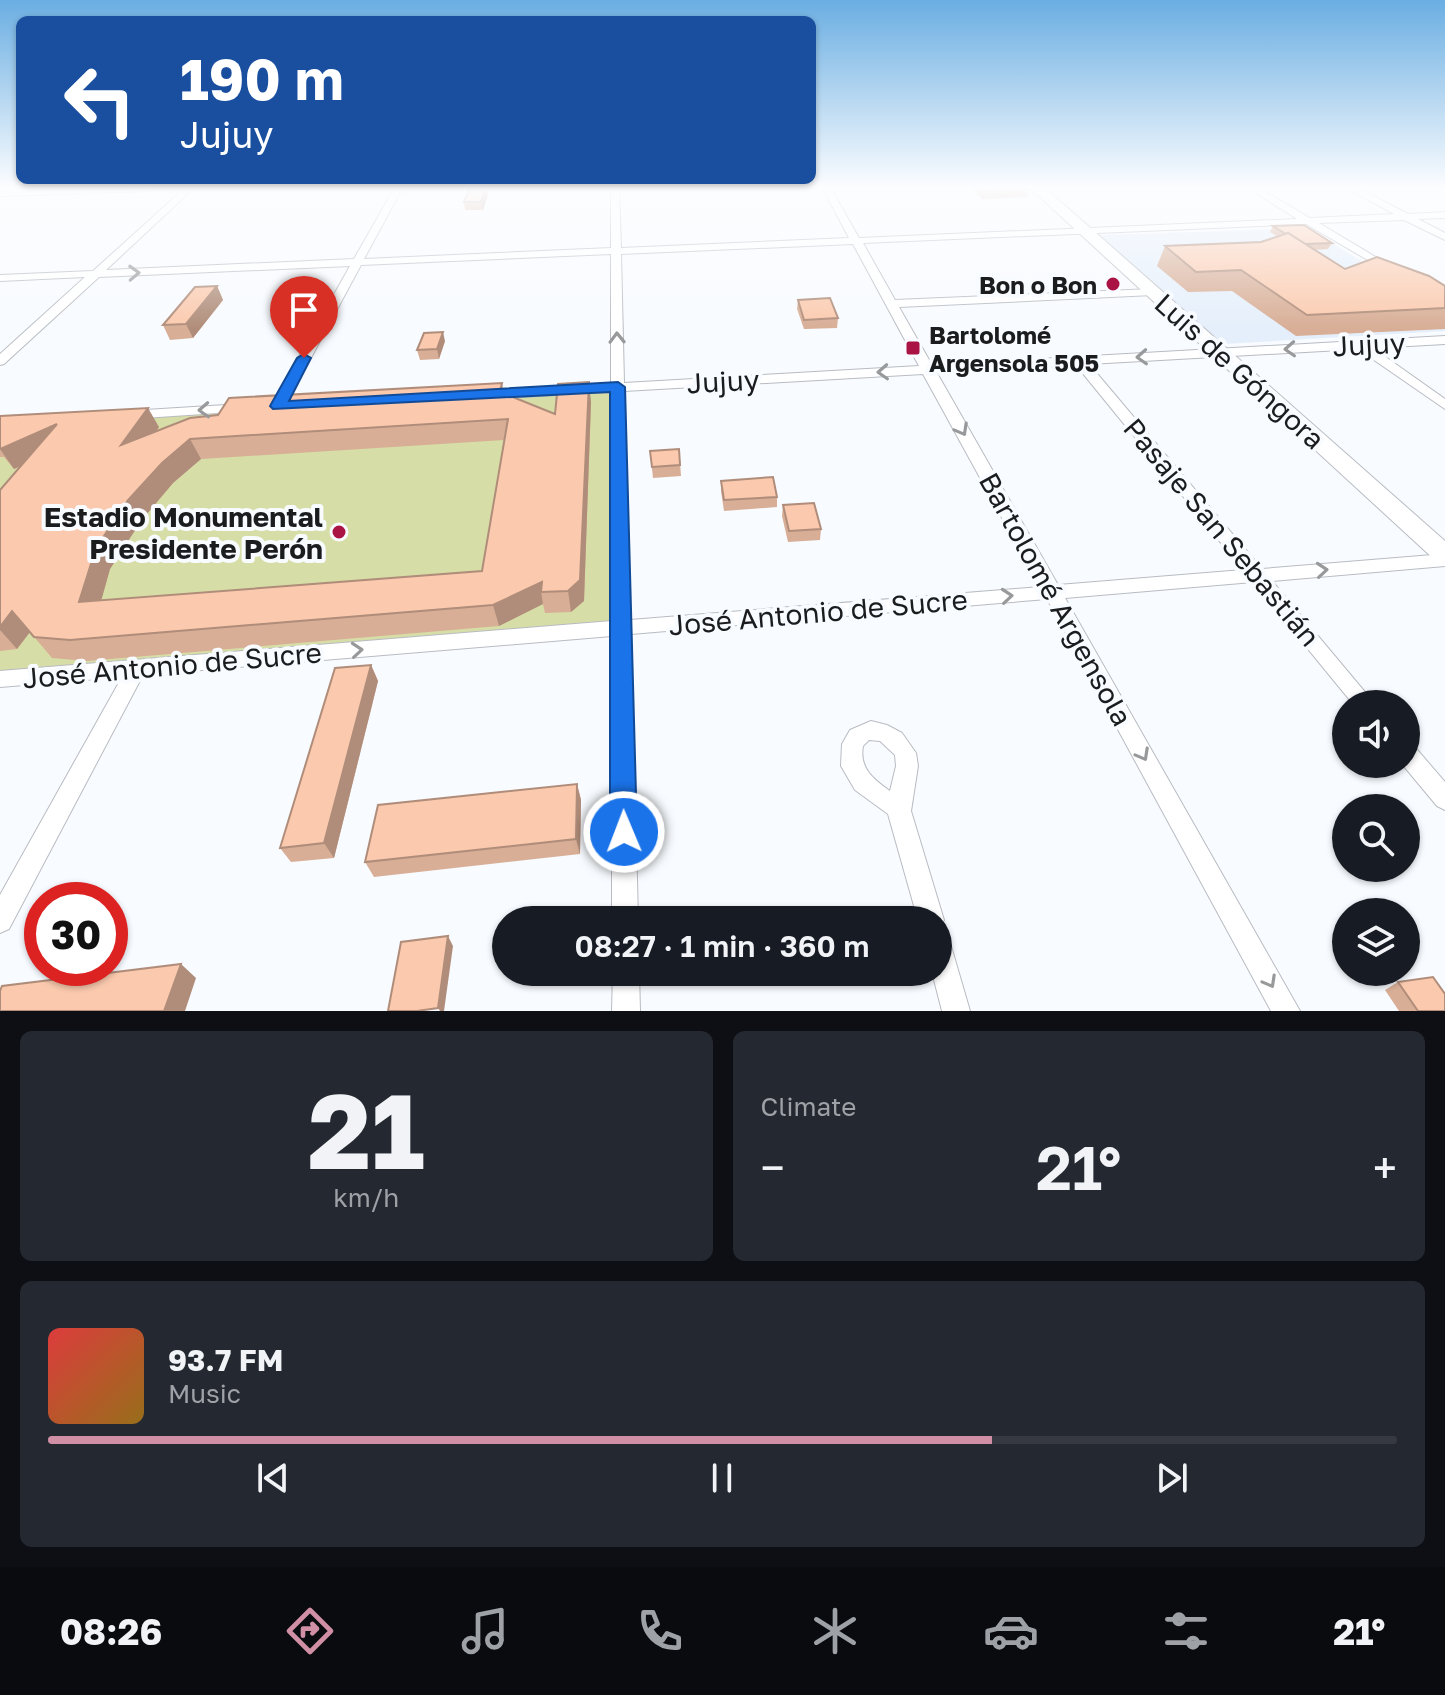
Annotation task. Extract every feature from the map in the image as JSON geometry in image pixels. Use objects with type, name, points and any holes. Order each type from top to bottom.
[{"type":"main road","name":"Luis de Góngora","points":[[1089,234],[1445,557]]},
{"type":"street","points":[[0,361],[139,234]]},
{"type":"street","points":[[278,406],[372,234]]},
{"type":"street","points":[[616,234],[625,906]]},
{"type":"street","name":"Bartolomé Argensola","points":[[852,234],[1286,1011]]},
{"type":"street","points":[[0,278],[988,234]]},
{"type":"street","points":[[1330,234],[1401,276]]},
{"type":"street","points":[[891,304],[1153,292]]},
{"type":"street","name":"Jujuy","points":[[478,395],[1445,340]]},
{"type":"street","points":[[1361,345],[1445,405]]},
{"type":"street","name":"Pasaje San Sebastián","points":[[1079,361],[1353,690]]},
{"type":"street","points":[[108,416],[294,405]]},
{"type":"street","name":"José Antonio de Sucre","points":[[0,679],[1258,576],[1445,557]]},
{"type":"street","points":[[1,915],[137,668]]},
{"type":"street","points":[[1420,770],[1445,799]]},
{"type":"street","points":[[899,808],[927,906]]},
{"type":"street","points":[[626,986],[626,1011]]},
{"type":"street","points":[[949,986],[956,1011]]},
{"type":"shaded area","points":[[1317,234],[1445,312],[1445,331],[1223,344],[1100,235]]},
{"type":"green space","name":"Estadio Monumental Presidente Perón","points":[[618,387],[621,628],[0,679],[0,422]]},
{"type":"building","points":[[1290,234],[1318,234],[1332,243],[1305,244]]},
{"type":"building","points":[[1290,234],[1345,269],[1377,257],[1429,276],[1445,286],[1445,308],[1307,315],[1241,270],[1196,272],[1165,246],[1261,242]]},
{"type":"building","points":[[217,286],[186,324],[163,325],[195,287]]},
{"type":"building","points":[[830,298],[838,318],[804,320],[798,300]]},
{"type":"building","points":[[443,332],[437,349],[417,350],[424,333]]},
{"type":"building","points":[[589,382],[580,580],[568,591],[541,592],[542,582],[493,605],[70,640],[34,637],[12,611],[0,627],[0,490],[57,424],[0,449],[0,416],[148,408],[121,445],[190,418],[218,415],[229,398],[502,383],[500,392],[555,414],[558,384]],"holes":[[[508,419],[482,571],[79,602],[96,548],[128,500],[162,463],[190,439]]]},
{"type":"building","points":[[679,449],[680,465],[652,467],[650,451]]},
{"type":"building","points":[[773,477],[777,497],[724,500],[721,481]]},
{"type":"building","points":[[814,503],[821,529],[789,531],[783,505]]},
{"type":"building","points":[[371,665],[324,843],[280,848],[335,668]]},
{"type":"building","points":[[577,784],[576,839],[365,862],[378,805]]},
{"type":"building","points":[[448,936],[438,1008],[388,1011],[401,942]]},
{"type":"building","points":[[181,964],[164,1011],[0,1011],[2,986],[24,983],[24,986],[128,986],[128,971]]},
{"type":"building","points":[[1433,977],[1445,994],[1445,1011],[1418,1011],[1401,986],[1420,986],[1420,979]]},
{"type":"place","name":"Bon o Bon","points":[[1113,284]]},
{"type":"place","name":"Bartolomé Argensola 505","points":[[913,348]]},
{"type":"place","name":"Estadio Monumental Presidente Perón","points":[[339,532]]},
{"type":"route","points":[[304,358],[278,406],[618,387],[624,832]]}]
